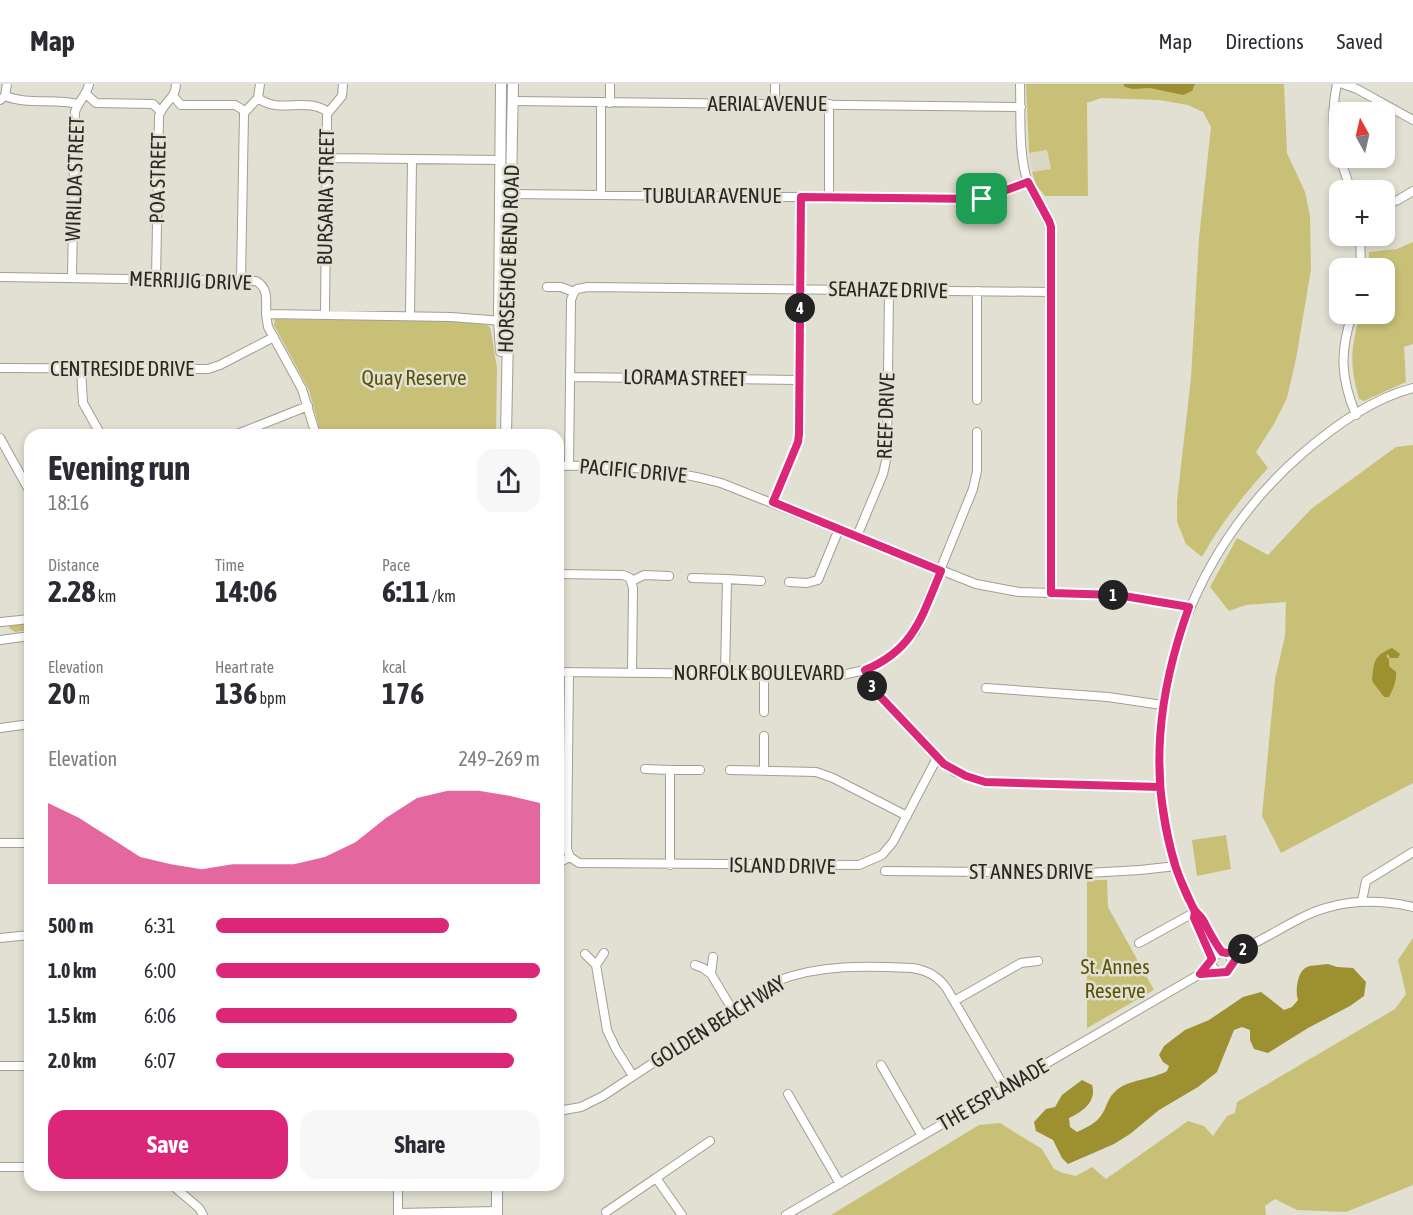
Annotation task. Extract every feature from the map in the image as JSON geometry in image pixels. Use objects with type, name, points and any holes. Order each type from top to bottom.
[{"type":"street","points":[[7,84],[2,98],[66,101],[78,104]]},
{"type":"street","name":"WIRILDA STREET","points":[[72,277],[75,112],[89,84]]},
{"type":"street","points":[[176,84],[174,97],[181,105],[235,105],[245,111]]},
{"type":"street","points":[[241,280],[245,111],[258,98],[260,84]]},
{"type":"street","name":"BURSARIA STREET","points":[[325,315],[328,112],[342,96],[343,84]]},
{"type":"street","name":"HORSESHOE BEND ROAD","points":[[501,84],[500,194],[506,429]]},
{"type":"street","name":"HORSESHOE BEND ROAD","points":[[500,429],[503,321],[512,194],[513,84]]},
{"type":"street","points":[[601,195],[605,103],[610,84]]},
{"type":"street","points":[[775,84],[775,103]]},
{"type":"street","points":[[1020,84],[1023,159],[1028,182],[1049,221],[1051,234],[1051,593]]},
{"type":"street","points":[[1337,84],[1332,114],[1342,167],[1347,180]]},
{"type":"street","points":[[1343,84],[1357,89],[1413,120]]},
{"type":"street","points":[[86,94],[96,103],[153,104],[160,111]]},
{"type":"street","name":"POA STREET","points":[[156,279],[159,116],[160,111],[174,97]]},
{"type":"street","points":[[258,98],[268,106],[319,105],[328,112]]},
{"type":"street","name":"AERIAL AVENUE","points":[[513,101],[1021,107]]},
{"type":"street","points":[[829,104],[829,197]]},
{"type":"street","points":[[327,158],[500,160]]},
{"type":"street","points":[[410,316],[412,159]]},
{"type":"street","name":"TUBULAR AVENUE","points":[[500,194],[982,199],[1028,182]]},
{"type":"street","points":[[1395,201],[1413,191]]},
{"type":"street","points":[[773,502],[798,442],[801,197]]},
{"type":"street","name":"MERRIJIG DRIVE","points":[[0,277],[256,281],[264,287],[266,314],[410,316],[503,321]]},
{"type":"street","name":"SEAHAZE DRIVE","points":[[547,287],[561,287],[574,292],[577,289],[588,287],[1051,292]]},
{"type":"street","name":"REEF DRIVE","points":[[857,536],[883,474],[887,456],[889,290]]},
{"type":"street","points":[[977,291],[977,400]]},
{"type":"street","points":[[569,466],[571,300],[574,292]]},
{"type":"street","points":[[266,314],[267,323],[274,338],[302,389],[314,429]]},
{"type":"street","points":[[1349,324],[1344,343],[1343,366],[1347,392],[1356,415]]},
{"type":"street","name":"CENTRESIDE DRIVE","points":[[0,368],[208,369],[274,338]]},
{"type":"street","points":[[81,369],[83,403],[97,429]]},
{"type":"street","name":"LORAMA STREET","points":[[570,377],[799,380]]},
{"type":"street","points":[[1217,972],[1194,918],[1195,912],[1176,866],[1167,834],[1160,787],[1162,705],[1172,658],[1189,607],[1221,547],[1265,490],[1312,446],[1356,415],[1389,396],[1413,388]]},
{"type":"street","points":[[250,429],[308,406]]},
{"type":"street","name":"NORFOLK BOULEVARD","points":[[564,672],[842,675],[865,670],[888,658],[911,637],[941,571],[976,480],[977,432]]},
{"type":"street","points":[[0,438],[24,481]]},
{"type":"street","name":"PACIFIC DRIVE","points":[[564,466],[635,467],[686,474],[721,483],[941,571],[996,588],[1051,593],[1118,595],[1189,607]]},
{"type":"street","points":[[789,582],[807,583],[818,580],[839,529]]},
{"type":"street","points":[[564,574],[623,574],[632,581],[632,673]]},
{"type":"street","points":[[632,581],[644,575],[669,576]]},
{"type":"street","points":[[692,578],[761,581]]},
{"type":"street","points":[[725,674],[727,579]]},
{"type":"street","points":[[11,638],[0,621],[24,619]]},
{"type":"street","points":[[0,640],[24,637]]},
{"type":"street","points":[[865,670],[876,692],[937,758],[955,771],[985,782],[1160,787]]},
{"type":"street","points":[[564,860],[570,857],[567,849],[569,672]]},
{"type":"street","points":[[764,674],[764,712]]},
{"type":"street","points":[[986,688],[1162,705]]},
{"type":"street","points":[[0,728],[24,725]]},
{"type":"street","points":[[764,736],[764,770]]},
{"type":"street","name":"ISLAND DRIVE","points":[[570,857],[579,863],[858,866],[888,849],[937,758]]},
{"type":"street","points":[[645,769],[700,770]]},
{"type":"street","points":[[670,770],[670,865]]},
{"type":"street","points":[[730,770],[806,771],[825,775],[907,816]]},
{"type":"street","points":[[0,843],[24,843]]},
{"type":"street","points":[[1362,902],[1366,881],[1413,852]]},
{"type":"street","name":"ST ANNES DRIVE","points":[[885,871],[1089,873],[1176,866]]},
{"type":"street","name":"THE ESPLANADE","points":[[786,1215],[1200,974],[1216,954],[1248,947],[1300,918],[1339,904],[1387,902],[1413,907]]},
{"type":"street","points":[[1138,944],[1195,912]]},
{"type":"street","points":[[1195,912],[1201,916],[1215,943],[1231,957],[1232,964]]},
{"type":"street","points":[[0,938],[24,936]]},
{"type":"street","name":"THE ESPLANADE","points":[[1200,974],[1227,972],[1248,947]]},
{"type":"street","points":[[596,965],[604,953]]},
{"type":"street","points":[[585,954],[596,965],[607,1030],[633,1076]]},
{"type":"street","points":[[711,974],[713,957]]},
{"type":"street","points":[[954,1001],[1021,963],[1038,960]]},
{"type":"street","points":[[695,965],[711,974],[732,1009]]},
{"type":"street","name":"GOLDEN BEACH WAY","points":[[564,1110],[590,1103],[767,986],[808,971],[842,967],[921,970],[940,980],[1005,1089]]},
{"type":"street","points":[[881,1065],[922,1136]]},
{"type":"street","points":[[0,1066],[24,1066]]},
{"type":"street","points":[[788,1094],[840,1184]]},
{"type":"street","points":[[606,1212],[710,1141]]},
{"type":"street","points":[[0,1167],[24,1167]]},
{"type":"street","points":[[656,1178],[682,1215]]},
{"type":"street","points":[[179,1191],[199,1208],[203,1215]]},
{"type":"street","points":[[398,1191],[398,1214],[497,1213],[497,1191]]},
{"type":"shaded area","points":[[1123,84],[1195,84],[1192,91],[1183,95],[1150,88],[1133,89]]},
{"type":"shaded area","points":[[1048,150],[1051,169],[1032,172],[1029,153]]},
{"type":"shaded area","points":[[1392,648],[1400,654],[1398,658],[1390,658],[1388,654],[1386,656],[1389,659],[1389,666],[1396,672],[1396,675],[1389,697],[1384,697],[1372,681],[1373,669],[1378,657]]},
{"type":"shaded area","points":[[1328,964],[1353,968],[1366,982],[1364,996],[1268,1053],[1254,1049],[1250,1040],[1250,1030],[1242,1027],[1234,1030],[1217,1072],[1198,1087],[1159,1110],[1114,1144],[1068,1164],[1062,1158],[1053,1140],[1036,1131],[1034,1122],[1046,1109],[1055,1107],[1062,1095],[1082,1080],[1092,1085],[1092,1096],[1087,1106],[1069,1118],[1070,1127],[1077,1132],[1090,1126],[1100,1117],[1111,1096],[1118,1089],[1167,1071],[1169,1066],[1159,1055],[1164,1046],[1185,1030],[1209,1020],[1243,997],[1261,992],[1284,1010],[1292,1007],[1298,1000],[1298,982],[1304,969],[1309,966]]},
{"type":"green space","points":[[1026,84],[1284,84],[1287,153],[1305,192],[1310,216],[1311,269],[1296,359],[1287,398],[1256,452],[1268,468],[1232,511],[1202,557],[1186,544],[1177,522],[1177,501],[1191,378],[1199,238],[1211,127],[1203,112],[1188,105],[1159,100],[1101,98],[1087,103],[1088,196],[1045,196],[1036,185],[1032,172],[1051,169],[1047,150],[1029,153]]},
{"type":"green space","points":[[1413,242],[1413,344],[1404,347],[1406,382],[1364,401],[1359,399],[1353,365],[1353,347],[1358,324],[1395,324],[1395,258],[1369,258],[1369,252],[1397,249]]},
{"type":"green space","name":"Quay Reserve","points":[[275,319],[447,321],[489,326],[497,368],[496,429],[319,429],[309,390],[274,325]]},
{"type":"green space","points":[[1413,445],[1413,783],[1281,853],[1262,816],[1275,679],[1285,636],[1286,602],[1246,605],[1229,611],[1210,587],[1237,538],[1268,555],[1311,509],[1396,447]]},
{"type":"green space","points":[[24,622],[24,631],[15,632],[9,628],[10,624]]},
{"type":"green space","points":[[1226,835],[1231,869],[1197,876],[1192,840]]},
{"type":"green space","name":"St. Annes Reserve","points":[[1087,880],[1107,880],[1108,907],[1154,990],[1087,1028]]},
{"type":"green space","points":[[1413,938],[1413,1185],[1346,1212],[1297,1210],[1275,1199],[1265,1206],[1266,1215],[831,1215],[979,1125],[1000,1123],[1042,1149],[1054,1169],[1063,1173],[1076,1176],[1092,1167],[1106,1179],[1188,1121],[1204,1126],[1213,1136],[1227,1116],[1235,1113],[1237,1102],[1395,1009],[1406,994],[1398,960]]},
{"type":"route","points":[[982,199],[801,197],[799,434],[798,442],[773,502],[941,571],[915,632],[896,652],[874,667],[865,670],[876,692],[944,764],[976,780],[994,783],[1160,787],[1163,808],[1167,834],[1176,866],[1182,882],[1195,912],[1201,916],[1222,952],[1227,953],[1248,947],[1241,952],[1232,964],[1232,968],[1227,972],[1200,974],[1212,962],[1212,959],[1194,918],[1195,912],[1176,866],[1167,834],[1160,787],[1162,705],[1172,658],[1189,607],[1118,595],[1051,593],[1051,227],[1028,182],[982,199]]}]
